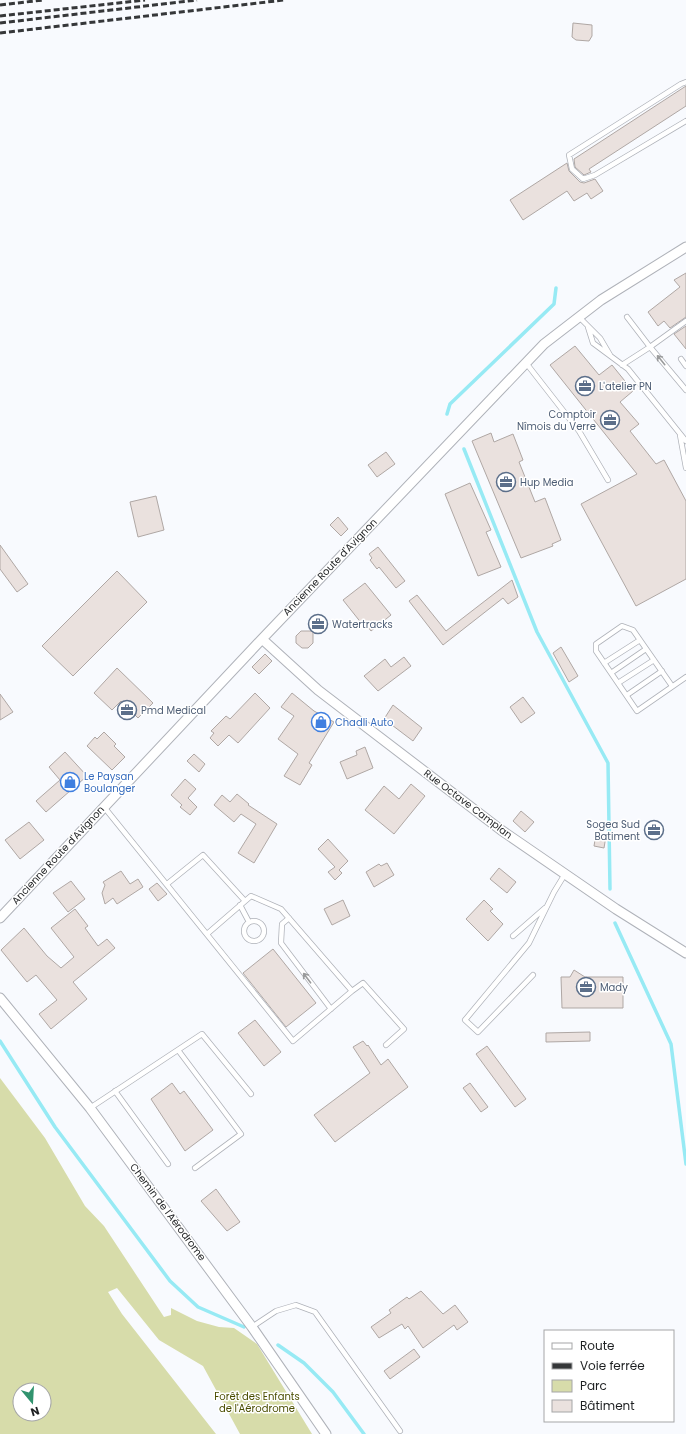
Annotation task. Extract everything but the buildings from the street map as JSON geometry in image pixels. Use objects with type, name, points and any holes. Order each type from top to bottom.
[{"type":"street","name":"Ancienne Route d'Avignon","points":[[0,918],[262,639],[544,344],[601,300],[686,247]]},
{"type":"street","name":"Rue Octave Camplan","points":[[262,639],[318,690],[501,830],[565,874],[686,953]]},
{"type":"street","name":"Chemin de l'Aérodrome","points":[[0,998],[90,1108],[252,1327],[326,1434]]},
{"type":"lane","points":[[686,82],[569,155],[572,169],[583,179],[595,175],[686,121]]},
{"type":"lane","points":[[579,317],[588,328],[600,338],[612,358]]},
{"type":"lane","points":[[627,317],[650,347],[686,389]]},
{"type":"lane","points":[[622,365],[686,321]]},
{"type":"lane","points":[[588,328],[593,343],[622,365],[686,441]]},
{"type":"lane","points":[[681,359],[686,366]]},
{"type":"lane","points":[[526,363],[579,431],[608,480]]},
{"type":"lane","points":[[680,434],[686,468]]},
{"type":"lane","points":[[672,686],[633,630],[622,626],[596,644],[596,651],[638,711],[686,677]]},
{"type":"lane","points":[[604,663],[640,640]]},
{"type":"lane","points":[[611,673],[646,648]]},
{"type":"lane","points":[[618,683],[654,660]]},
{"type":"lane","points":[[627,695],[662,671]]},
{"type":"lane","points":[[104,807],[293,1041],[363,983],[404,1029],[386,1045]]},
{"type":"lane","points":[[167,884],[203,855],[245,901]]},
{"type":"lane","points":[[533,975],[478,1032],[465,1020],[530,943],[547,905],[565,874]]},
{"type":"lane","points":[[207,934],[251,896],[281,909],[352,991]]},
{"type":"lane","points":[[240,905],[249,922]]},
{"type":"lane","points":[[513,936],[547,905]]},
{"type":"lane","points":[[289,918],[282,924],[281,943],[331,1009]]},
{"type":"lane","points":[[249,922],[259,923],[263,928],[263,934],[259,939],[250,940],[245,936],[245,926],[249,922]]},
{"type":"lane","points":[[90,1108],[202,1034],[251,1094]]},
{"type":"lane","points":[[178,1050],[241,1134],[195,1168]]},
{"type":"lane","points":[[115,1091],[168,1164]]},
{"type":"lane","points":[[252,1327],[276,1311],[296,1305],[315,1312],[400,1431]]},
{"type":"green space","name":"Forêt des Enfants de l'Aérodrome","points":[[0,1078],[45,1138],[85,1206],[104,1226],[164,1317],[171,1315],[171,1308],[197,1321],[219,1327],[234,1328],[257,1344],[312,1434],[240,1434],[203,1366],[159,1340],[117,1288],[108,1292],[122,1314],[216,1434],[0,1434]]},
{"type":"waterway","points":[[447,414],[450,404],[554,304],[556,288]]},
{"type":"waterway","points":[[464,449],[537,632],[608,763],[610,889]]},
{"type":"waterway","points":[[615,923],[671,1044],[686,1164]]},
{"type":"waterway","points":[[0,1041],[55,1127],[170,1281],[198,1307],[244,1327]]},
{"type":"waterway","points":[[278,1345],[304,1363],[333,1392],[364,1434]]},
{"type":"railway","points":[[0,5],[43,0]]},
{"type":"railway","points":[[0,16],[145,0]]},
{"type":"railway","points":[[0,23],[197,0]]},
{"type":"railway","points":[[0,33],[284,0]]},
{"type":"place","name":"L'atelier PN","points":[[585,386]]},
{"type":"place","name":"Comptoir Nîmois du Verre","points":[[610,420]]},
{"type":"place","name":"Hup Media","points":[[506,482]]},
{"type":"place","name":"Watertracks","points":[[318,624]]},
{"type":"place","name":"Pmd Medical","points":[[127,710]]},
{"type":"place","name":"Chadli Auto","points":[[321,722]]},
{"type":"place","name":"Le Paysan Boulanger","points":[[70,782]]},
{"type":"place","name":"Sogea Sud Batiment","points":[[654,830]]},
{"type":"place","name":"Mady","points":[[586,987]]}]
